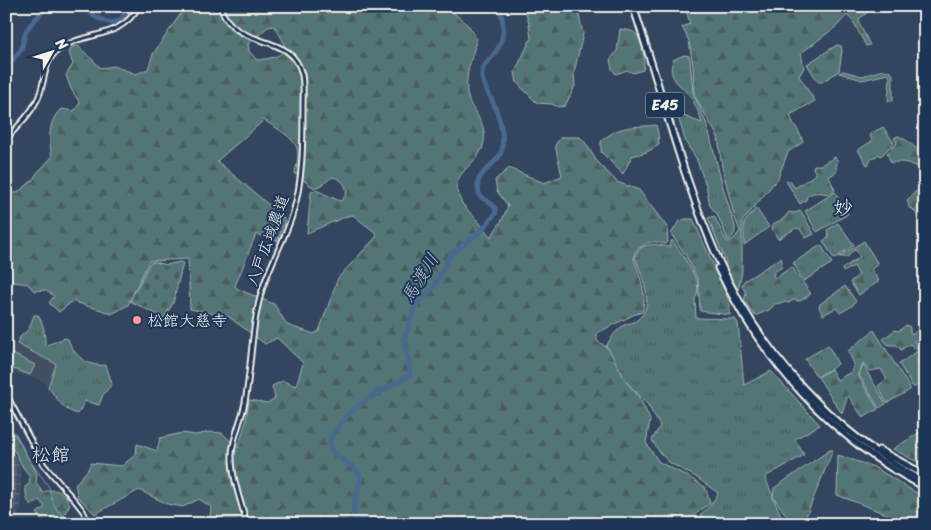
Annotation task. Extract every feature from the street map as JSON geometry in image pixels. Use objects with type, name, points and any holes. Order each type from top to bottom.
[{"type":"highway","name":"E45","points":[[632,6],[706,239],[731,295],[753,331],[782,372],[824,416],[878,459],[925,487]]},
{"type":"highway","name":"E45","points":[[696,205],[719,263],[737,297],[752,322],[794,378],[822,408],[847,430],[889,461],[925,482]]},
{"type":"highway","points":[[847,430],[892,458],[925,475]]},
{"type":"street","points":[[6,139],[35,104],[48,62],[55,52],[71,43],[123,25],[133,16],[139,6]]},
{"type":"street","name":"八戸広域農道","points":[[220,6],[226,19],[235,29],[248,36],[275,44],[290,53],[299,65],[303,81],[303,130],[297,194],[292,215],[265,282],[260,300],[245,402],[232,454],[246,524]]},
{"type":"street","points":[[6,394],[44,465],[76,502],[89,524]]},
{"type":"shaded area","points":[[13,344],[25,348],[55,365],[47,386],[44,382],[35,378],[6,372],[6,356]]},
{"type":"shaded area","points":[[6,443],[19,462],[21,471],[21,509],[18,518],[14,521],[16,524],[6,524]]},
{"type":"green space","points":[[186,6],[446,6],[469,26],[477,39],[468,72],[467,92],[471,105],[484,130],[481,152],[462,173],[457,184],[457,191],[463,204],[491,237],[508,206],[497,191],[495,180],[509,168],[544,183],[562,176],[555,145],[561,137],[580,137],[596,160],[617,182],[639,190],[667,227],[668,242],[666,244],[649,242],[635,252],[634,258],[644,298],[642,312],[597,333],[597,341],[608,348],[627,383],[637,394],[646,411],[650,420],[646,443],[659,462],[705,487],[710,503],[683,524],[216,524],[210,517],[211,507],[199,499],[183,507],[167,504],[139,490],[95,514],[78,497],[75,484],[87,471],[91,463],[122,466],[136,454],[137,444],[157,451],[160,438],[182,433],[196,435],[210,432],[222,433],[238,448],[246,421],[249,400],[268,403],[275,398],[272,386],[283,381],[296,386],[303,363],[277,338],[265,344],[229,317],[190,309],[188,259],[149,261],[128,305],[112,314],[73,301],[59,312],[49,303],[54,296],[46,290],[34,291],[28,284],[6,281],[6,206],[13,192],[17,193],[33,180],[36,174],[52,157],[50,132],[56,114],[61,109],[74,111],[80,103],[71,89],[66,75],[73,64],[69,53],[71,48],[77,45],[101,68],[114,66],[136,74],[148,69],[153,54]],"holes":[[[274,26],[283,41],[283,51],[280,55],[257,60],[249,51],[248,44],[268,27]],[[264,120],[290,138],[297,148],[295,174],[314,188],[322,185],[332,177],[340,180],[345,187],[346,194],[340,201],[316,190],[311,192],[307,233],[353,215],[376,233],[377,236],[338,278],[319,331],[314,334],[287,325],[274,304],[235,286],[256,234],[277,241],[285,221],[283,217],[217,161]]]},
{"type":"green space","points":[[524,6],[573,6],[578,11],[583,34],[574,73],[575,86],[565,106],[560,107],[537,103],[517,83],[515,72],[531,38]]},
{"type":"green space","points":[[685,6],[865,6],[868,12],[859,19],[859,23],[870,45],[866,46],[854,23],[847,15],[837,26],[801,53],[804,68],[799,76],[815,101],[790,115],[803,142],[788,152],[778,178],[742,222],[742,272],[738,290],[724,266],[726,262],[708,218],[714,216],[727,242],[734,239],[740,231],[722,167],[718,137],[694,95],[693,66],[689,41],[682,27],[690,24]]},
{"type":"green space","points":[[620,29],[629,30],[638,37],[643,51],[643,70],[633,73],[627,70],[616,74],[612,69],[610,60],[617,51]]},
{"type":"green space","points":[[837,45],[841,46],[842,51],[839,71],[822,82],[818,82],[807,64]]},
{"type":"green space","points":[[684,55],[689,56],[693,92],[707,125],[735,226],[734,234],[728,240],[717,214],[710,206],[706,185],[696,158],[686,143],[679,120],[681,115],[702,123],[693,101],[673,76],[673,60]]},
{"type":"green space","points":[[883,70],[893,74],[893,101],[888,101],[890,77],[888,74],[862,80],[839,73],[843,71],[862,76]]},
{"type":"green space","points":[[656,125],[659,145],[647,152],[632,156],[623,174],[601,152],[601,141],[621,129]]},
{"type":"green space","points":[[883,127],[894,143],[881,156],[879,154],[869,161],[867,165],[858,150],[872,141],[870,134]]},
{"type":"green space","points":[[898,136],[925,152],[925,167],[921,168],[903,162],[891,163],[887,153],[897,143],[894,138]]},
{"type":"green space","points":[[835,157],[838,161],[837,171],[829,177],[835,190],[830,194],[812,193],[800,204],[786,181],[790,181],[795,188],[816,174],[813,168],[814,165],[821,165]]},
{"type":"green space","points":[[925,186],[925,210],[923,213],[920,213],[917,219],[917,215],[912,208],[910,209],[907,201],[915,192]]},
{"type":"green space","points":[[835,192],[848,214],[817,232],[805,211]]},
{"type":"green space","points":[[756,208],[769,227],[744,245],[744,223]]},
{"type":"green space","points":[[801,211],[814,234],[806,238],[800,229],[796,228],[778,239],[772,230],[773,224],[783,219],[789,212]]},
{"type":"green space","points":[[693,219],[727,296],[730,315],[700,311],[698,280],[686,256],[671,234],[679,221]]},
{"type":"green space","points":[[838,223],[854,245],[834,259],[823,241],[829,237],[827,230]]},
{"type":"green space","points":[[672,240],[697,281],[696,318],[735,319],[738,323],[744,385],[771,371],[820,425],[795,439],[804,455],[765,477],[785,524],[689,524],[705,510],[718,493],[696,477],[670,463],[660,453],[652,440],[660,426],[648,405],[621,376],[604,351],[616,332],[626,324],[637,320],[643,314],[646,307],[646,290],[635,257],[637,252],[640,248],[649,245],[669,247]]},
{"type":"green space","points":[[864,241],[878,264],[871,269],[879,281],[859,295],[850,282],[859,275],[854,266],[843,272],[842,269],[860,257],[856,250],[852,251],[848,257],[839,257]]},
{"type":"green space","points":[[821,245],[832,263],[804,281],[793,263]]},
{"type":"green space","points":[[781,258],[781,268],[775,271],[773,275],[775,278],[792,267],[811,294],[800,301],[793,300],[789,303],[775,304],[769,310],[755,316],[744,300],[746,294],[742,285],[744,281]]},
{"type":"green space","points":[[155,262],[166,265],[183,263],[173,303],[164,318],[130,301],[150,263]]},
{"type":"green space","points":[[845,286],[856,301],[852,306],[840,313],[836,308],[823,315],[819,307],[820,304]]},
{"type":"green space","points":[[34,315],[38,315],[42,322],[45,344],[47,345],[65,338],[68,339],[74,351],[82,359],[93,364],[106,365],[112,384],[103,395],[99,405],[85,401],[78,414],[68,410],[61,404],[48,387],[56,364],[17,344],[20,337],[29,329]]},
{"type":"green space","points":[[925,323],[925,333],[914,341],[918,347],[915,349],[910,344],[901,350],[897,345],[888,345],[883,339],[906,325],[910,327],[910,333],[913,334]]},
{"type":"green space","points":[[874,330],[910,390],[887,403],[878,386],[887,379],[881,369],[869,371],[863,363],[858,376],[878,409],[863,418],[848,395],[842,414],[818,377],[831,369],[837,380],[851,372],[854,364],[848,351]]},
{"type":"green space","points":[[828,345],[838,364],[817,377],[805,359]]},
{"type":"green space","points":[[922,348],[923,350],[917,361],[920,365],[925,362],[925,381],[913,387],[899,364]]},
{"type":"green space","points":[[11,353],[35,365],[30,375],[6,366],[6,361]]},
{"type":"green space","points":[[863,365],[886,404],[879,408],[859,375]]},
{"type":"green space","points":[[6,427],[16,436],[35,470],[37,474],[36,482],[42,492],[59,491],[67,499],[70,504],[64,515],[73,524],[44,524],[37,513],[45,507],[39,500],[31,506],[27,499],[25,487],[30,483],[29,475],[6,441]]},
{"type":"green space","points":[[925,429],[925,466],[893,449]]},
{"type":"green space","points":[[830,450],[833,450],[803,524],[798,523],[789,518],[773,497],[774,488]]},
{"type":"green space","points":[[838,455],[874,467],[925,498],[925,524],[912,524],[837,495]]},
{"type":"waterway","points":[[6,67],[21,50],[26,31],[30,25],[48,6]]},
{"type":"waterway","points":[[85,6],[97,18],[113,23],[121,19],[131,6]]},
{"type":"waterway","name":"馬渡川","points":[[358,524],[353,510],[361,477],[355,469],[331,450],[330,441],[334,432],[349,413],[374,395],[409,376],[410,368],[404,340],[414,310],[420,300],[434,287],[451,254],[480,232],[496,213],[493,205],[480,196],[478,188],[481,175],[499,156],[503,143],[498,116],[482,79],[483,68],[497,51],[502,39],[503,26],[499,6]]},
{"type":"waterway","points":[[6,87],[6,100]]},
{"type":"waterway","points":[[6,426],[16,434],[28,458],[49,487],[57,510],[71,524]]},
{"type":"place","name":"松館大慈寺","points":[[137,320]]},
{"type":"district","name":"妙","points":[[843,207]]},
{"type":"district","name":"松館","points":[[51,454]]}]
